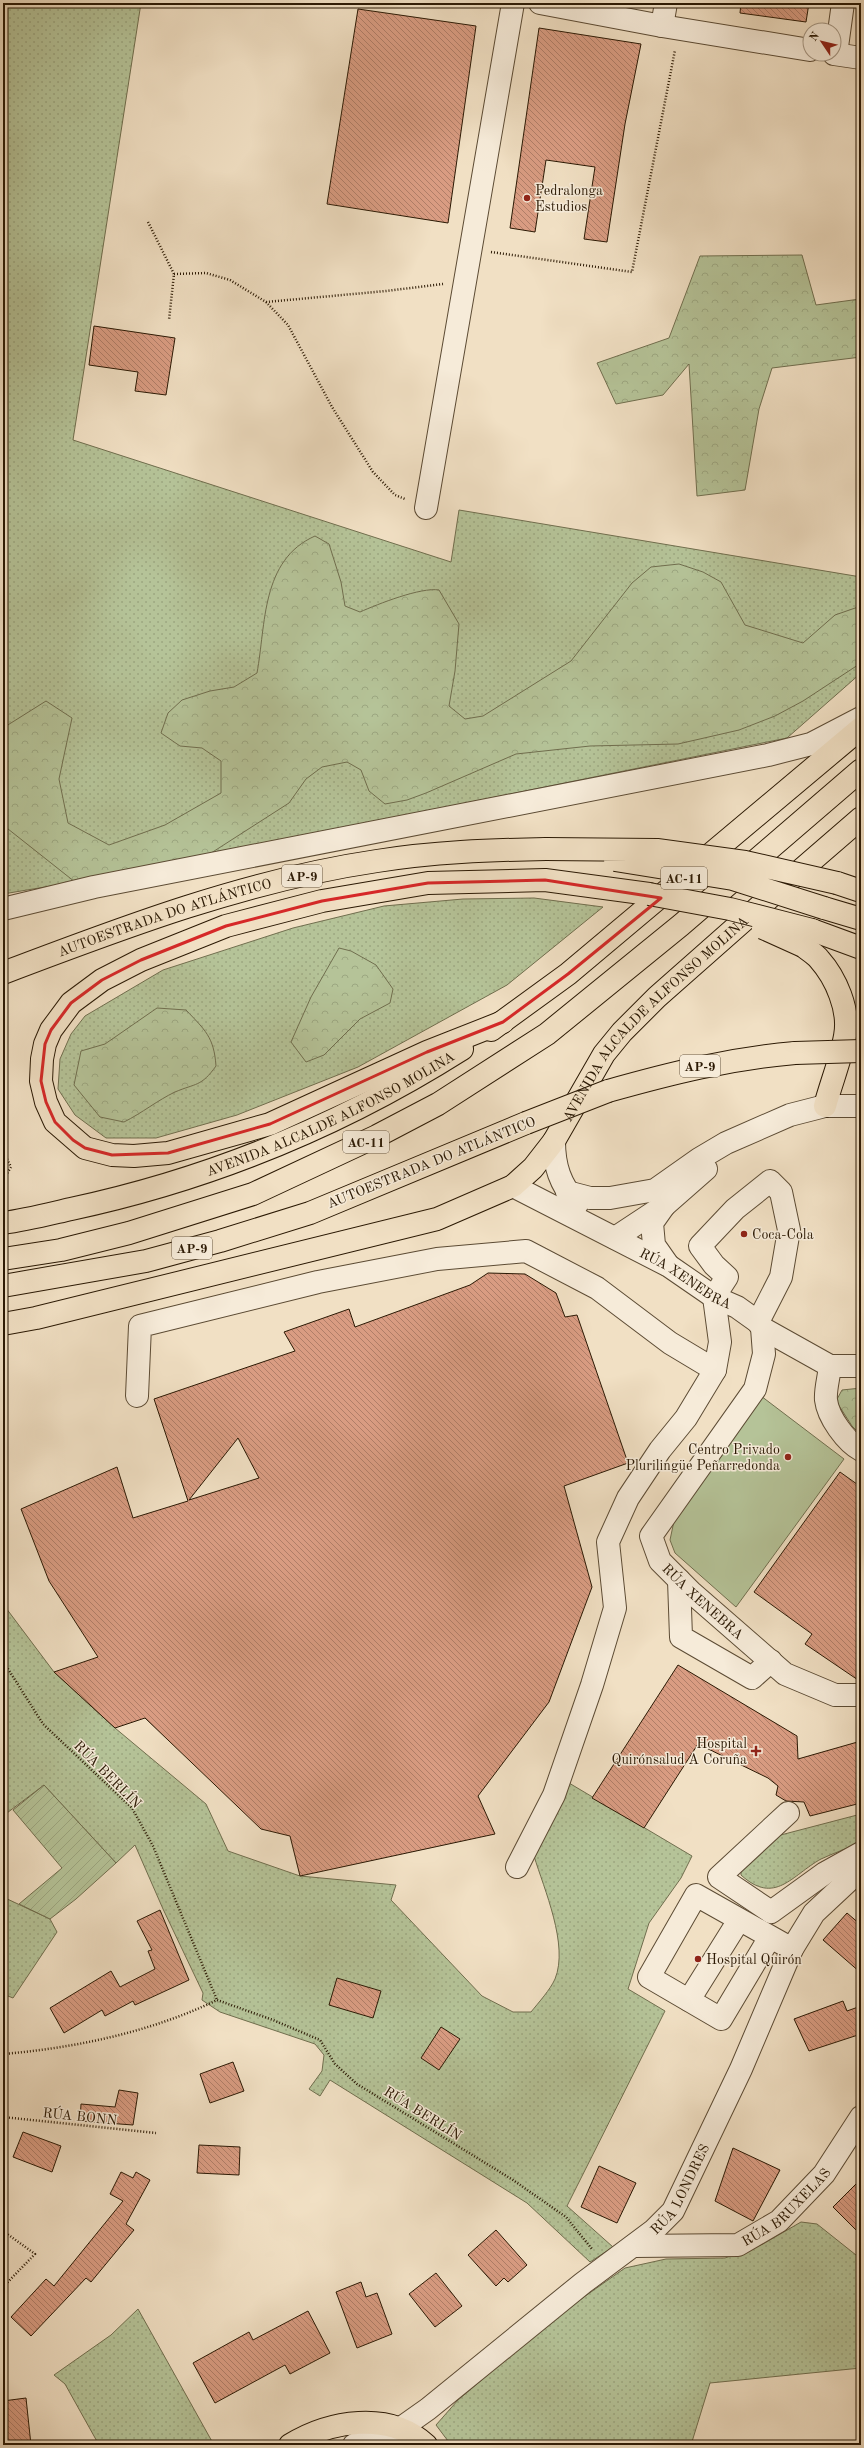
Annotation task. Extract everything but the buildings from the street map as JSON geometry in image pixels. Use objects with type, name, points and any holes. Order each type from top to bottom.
[{"type":"main road","name":"AVENIDA ALCALDE ALFONSO MOLINA","points":[[3,1223],[97,1204],[182,1181],[282,1145],[368,1104],[438,1064],[503,1022],[568,974],[861,728]]},
{"type":"main road","name":"AC-11","points":[[3,1259],[61,1250],[130,1233],[253,1194],[377,1136],[438,1104],[547,1034],[681,925],[861,770]]},
{"type":"main road","points":[[794,876],[861,818]]},
{"type":"main road","points":[[794,876],[861,830]]},
{"type":"main road","points":[[546,850],[657,850],[746,862],[837,883],[861,891]]},
{"type":"main road","name":"AUTOESTRADA DO ATLÁNTICO","points":[[3,973],[180,909],[290,878],[377,860],[463,851],[546,850],[733,879],[824,908],[861,918]]},
{"type":"main road","name":"AVENIDA ALCALDE ALFONSO MOLINA","points":[[3,1324],[36,1318],[437,1219],[513,1186],[534,1168],[554,1141],[604,1054],[622,1032],[657,997],[794,876]]},
{"type":"main road","points":[[503,1022],[426,1052],[270,1124],[168,1153],[134,1156],[112,1155],[85,1148],[73,1140],[55,1122],[46,1102],[41,1081],[42,1059],[45,1044],[60,1016],[71,1003],[102,980],[141,960],[226,926],[322,901],[428,882],[545,880],[649,894],[730,909],[808,938],[861,948]]},
{"type":"main road","points":[[808,938],[832,980],[843,1003],[847,1020],[845,1035],[825,1106]]},
{"type":"main road","name":"AUTOESTRADA DO ATLÁNTICO","points":[[3,1286],[146,1261],[220,1241],[310,1213],[526,1122],[608,1091],[698,1066],[748,1058],[795,1053],[861,1051]]},
{"type":"main road","points":[[290,2445],[304,2436],[355,2421],[400,2427],[426,2445]]},
{"type":"street","points":[[426,508],[513,3]]},
{"type":"street","points":[[540,3],[802,49]]},
{"type":"street","points":[[666,3],[671,27]]},
{"type":"street","points":[[841,22],[844,3]]},
{"type":"street","points":[[842,55],[861,58]]},
{"type":"street","points":[[3,909],[94,887],[768,755],[811,744],[861,718]]},
{"type":"street","points":[[614,1238],[660,1197],[756,1130],[790,1115],[825,1106],[861,1106]]},
{"type":"street","name":"RÚA XENEBRA","points":[[554,1141],[557,1172],[567,1192],[580,1208],[614,1238]]},
{"type":"street","points":[[517,1867],[554,1795],[592,1685],[615,1608],[608,1542],[628,1498],[660,1450],[686,1418],[715,1370],[720,1342],[714,1297],[726,1278],[700,1246],[735,1209],[770,1181],[781,1192],[789,1230],[781,1277],[760,1325],[830,1366],[861,1366]]},
{"type":"street","name":"RÚA XENEBRA","points":[[513,1186],[669,1266],[714,1297],[737,1307],[760,1325],[764,1354],[755,1389],[651,1536],[660,1561],[679,1580],[785,1674],[835,1695],[861,1695]]},
{"type":"street","points":[[567,1192],[590,1198],[660,1197]]},
{"type":"street","points":[[660,1197],[652,1222],[654,1245],[669,1266]]},
{"type":"street","points":[[137,1396],[140,1326],[318,1282],[422,1261],[526,1251],[598,1288],[670,1343],[715,1370]]},
{"type":"street","points":[[830,1366],[826,1401],[832,1418],[842,1432],[861,1450]]},
{"type":"street","points":[[679,1580],[682,1637],[752,1678],[771,1661]]},
{"type":"street","points":[[788,1813],[719,1877],[771,1912],[825,1873],[861,1853]]},
{"type":"street","name":"RÚA LONDRES","points":[[377,2445],[400,2427],[428,2409],[606,2266],[654,2230],[673,2211],[741,2069],[792,1949],[814,1913],[861,1869]]},
{"type":"street","points":[[770,1937],[721,2019],[649,1977],[696,1895],[792,1949]]},
{"type":"street","points":[[689,2000],[739,1920]]},
{"type":"street","name":"RÚA BRUXELAS","points":[[634,2246],[738,2245],[779,2221],[824,2174],[861,2117]]},
{"type":"street","points":[[354,2445],[370,2436],[374,2424]]},
{"type":"path","points":[[266,302],[386,291],[446,283],[468,268],[487,251],[632,272],[671,27]]},
{"type":"path","points":[[148,222],[174,274],[168,320]]},
{"type":"path","points":[[174,274],[206,273],[230,280],[266,302],[288,326],[332,407],[373,472],[395,495],[426,508]]},
{"type":"path","points":[[3,1151],[11,1167],[3,1180]]},
{"type":"path","name":"RÚA BERLÍN","points":[[3,1661],[43,1724],[132,1808],[154,1846],[217,2000],[273,2020],[320,2040],[335,2064],[358,2084],[513,2180],[566,2217],[606,2266]]},
{"type":"path","points":[[3,2054],[44,2050],[134,2031],[195,2011],[217,2000]]},
{"type":"path","name":"RÚA BONN","points":[[3,2117],[156,2133]]},
{"type":"path","points":[[3,2231],[35,2254],[3,2287]]},
{"type":"highlighted area","points":[[545,880],[661,898],[568,974],[503,1022],[427,1052],[270,1124],[168,1153],[112,1155],[85,1148],[73,1140],[55,1122],[46,1102],[41,1081],[45,1044],[51,1030],[71,1003],[102,980],[141,960],[226,926],[322,901],[428,883]]},
{"type":"green space","points":[[3,3],[141,3],[73,440],[451,562],[459,510],[861,577],[861,673],[787,738],[75,882],[3,894]]},
{"type":"green space","points":[[802,255],[816,305],[860,299],[861,274],[861,357],[772,368],[759,409],[745,490],[697,496],[689,364],[663,395],[616,404],[597,363],[669,338],[700,256]]},
{"type":"green space","points":[[315,536],[329,544],[341,582],[345,606],[360,612],[411,594],[422,591],[439,590],[459,624],[455,671],[449,706],[465,719],[483,716],[571,661],[632,583],[651,567],[679,564],[703,572],[721,582],[745,625],[803,643],[835,615],[861,606],[861,663],[803,701],[775,716],[739,730],[678,744],[590,746],[516,754],[407,800],[385,804],[369,791],[361,770],[347,762],[322,767],[306,779],[289,803],[208,855],[75,882],[3,825],[3,728],[46,701],[72,718],[59,779],[68,823],[109,845],[165,825],[221,793],[221,761],[202,748],[180,746],[161,733],[168,713],[182,700],[210,691],[234,687],[257,673],[265,614],[275,577],[284,561],[297,547]]},
{"type":"green space","points":[[534,898],[603,907],[507,985],[358,1067],[237,1115],[156,1138],[106,1138],[75,1115],[58,1089],[60,1059],[71,1034],[85,1016],[163,970],[293,928],[384,906],[463,899]]},
{"type":"green space","points":[[339,948],[351,951],[376,965],[393,989],[390,1003],[360,1019],[324,1055],[306,1062],[291,1042],[311,997]]},
{"type":"green space","points":[[157,1008],[186,1010],[203,1029],[211,1041],[216,1066],[206,1078],[198,1084],[169,1095],[124,1122],[100,1117],[74,1085],[81,1051],[105,1044]]},
{"type":"green space","points":[[861,1388],[861,1435],[852,1426],[836,1401],[842,1390]]},
{"type":"green space","points":[[761,1396],[844,1459],[736,1607],[675,1553],[670,1540],[674,1521]]},
{"type":"green space","points":[[3,1604],[54,1672],[115,1728],[206,1804],[228,1851],[300,1876],[396,1885],[391,1900],[482,1996],[513,2012],[531,2012],[553,1983],[559,1965],[559,1950],[554,1917],[534,1856],[569,1783],[692,1856],[681,1878],[649,1923],[628,1989],[665,2011],[567,2206],[613,2247],[590,2262],[527,2203],[330,2080],[320,2096],[309,2089],[322,2071],[324,2055],[315,2044],[220,2012],[202,2000],[203,1993],[163,1909],[135,1845],[116,1863],[44,1785],[3,1816]]},
{"type":"green space","points":[[44,1785],[116,1863],[76,1899],[50,1919],[19,1904],[62,1868],[13,1810]]},
{"type":"green space","points":[[861,1814],[861,1843],[821,1859],[783,1885],[774,1888],[764,1888],[753,1884],[741,1875],[741,1865],[773,1837]]},
{"type":"green space","points":[[3,1897],[50,1919],[57,1932],[13,1998],[3,1994]]},
{"type":"green space","points":[[801,2222],[817,2224],[861,2259],[861,2368],[710,2383],[691,2445],[451,2445],[436,2425],[458,2400],[557,2316],[625,2268],[666,2259],[725,2258],[763,2244]]},
{"type":"green space","points":[[138,2309],[214,2445],[99,2445],[65,2384],[54,2375],[111,2335]]},
{"type":"place","name":"Pedralonga Estudios","points":[[527,198]]},
{"type":"place","name":"Coca-Cola","points":[[744,1234]]},
{"type":"place","name":"Centro Privado Plurilingüe Peñarredonda","points":[[788,1457]]},
{"type":"place","name":"Hospital Quirónsalud A Coruña","points":[[756,1751]]},
{"type":"place","name":"Hospital Quirón","points":[[698,1959]]}]
